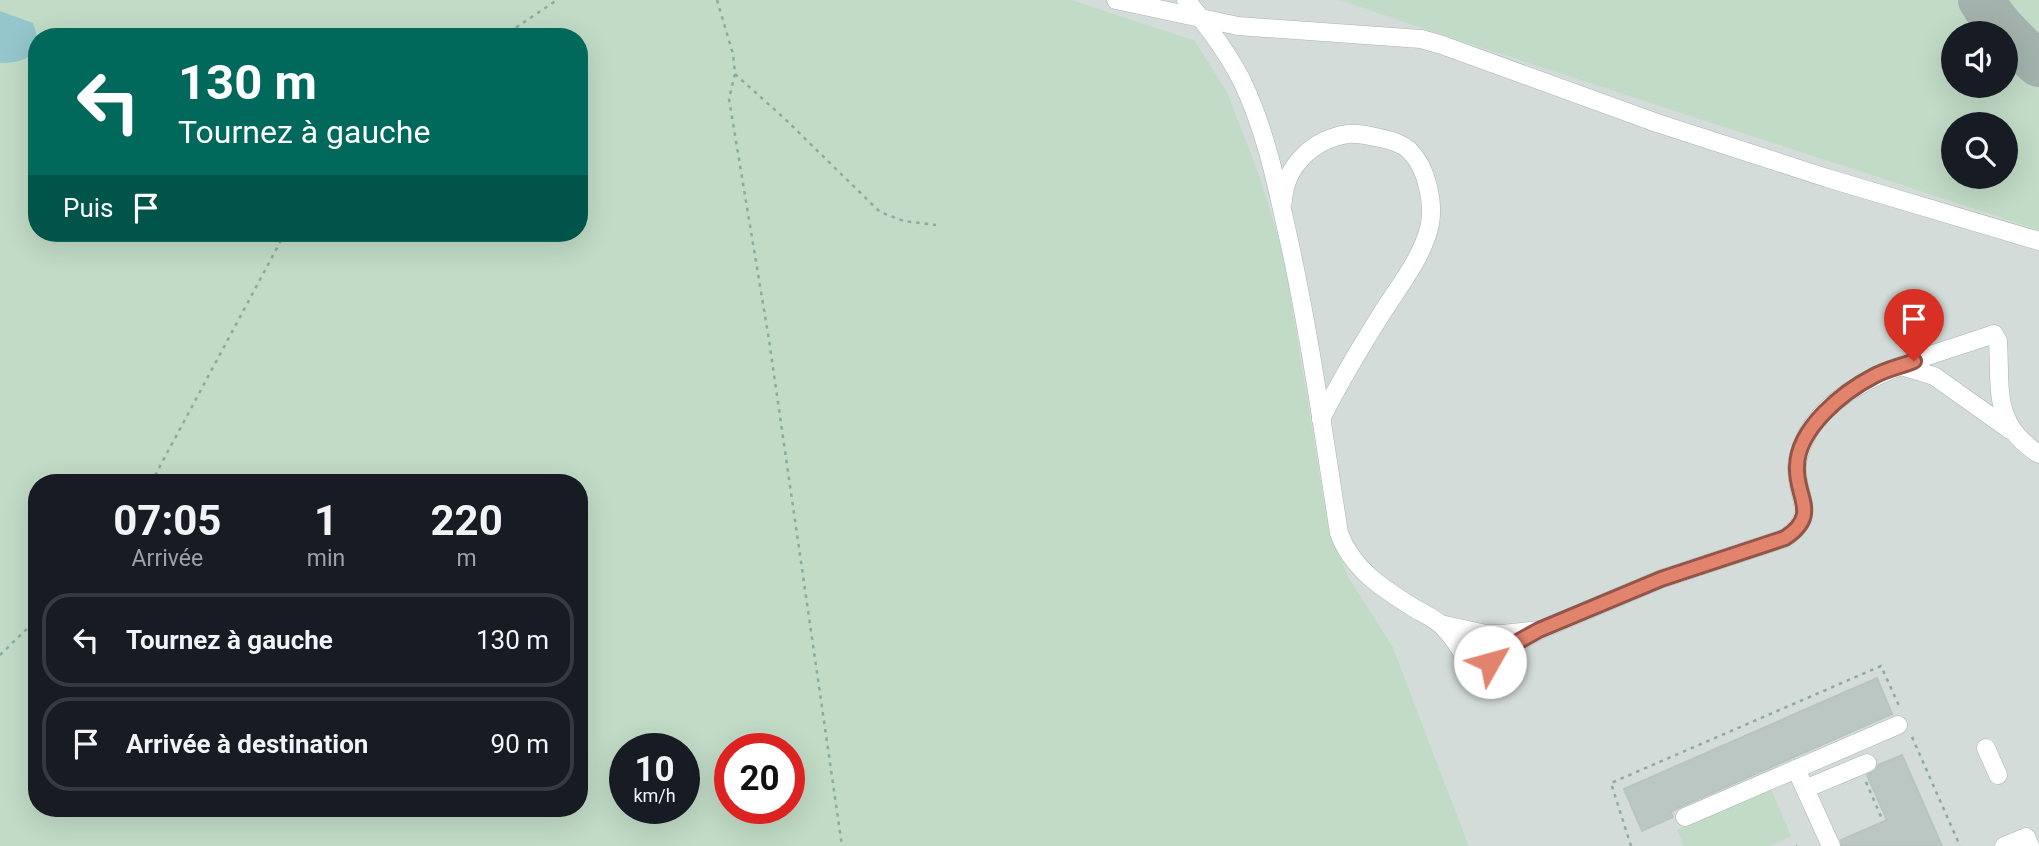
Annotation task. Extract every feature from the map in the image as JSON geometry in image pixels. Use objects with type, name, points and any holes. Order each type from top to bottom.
[{"type":"lane","points":[[1116,0],[1238,26],[1432,42],[1657,123],[2039,241]]},
{"type":"lane","points":[[1186,0],[1202,18],[1241,79],[1276,178],[1301,293],[1339,533],[1345,549],[1355,565],[1377,583],[1440,624],[1478,679],[1499,653],[1539,630],[1661,579],[1785,538],[1798,530],[1804,516],[1804,500],[1797,466],[1804,440],[1824,411],[1874,376],[1994,334],[1998,341],[2002,411],[2010,430]]},
{"type":"lane","points":[[1283,213],[1286,183],[1293,168],[1304,154],[1330,139],[1350,134],[1389,140],[1408,149],[1419,161],[1425,174],[1429,193],[1430,225],[1424,241],[1321,419]]},
{"type":"lane","points":[[1901,366],[1934,376],[2039,454]]},
{"type":"lane","points":[[1440,624],[1486,634],[1539,630]]},
{"type":"lane","points":[[1685,817],[1904,724]]},
{"type":"lane","points":[[1986,748],[1998,775]]},
{"type":"lane","points":[[1805,789],[1863,765]]},
{"type":"lane","points":[[1796,769],[1831,846]]},
{"type":"lane","points":[[2004,846],[2026,837],[2030,846]]},
{"type":"path","points":[[515,28],[557,0]]},
{"type":"path","points":[[717,0],[733,54],[735,74],[729,99],[769,340],[842,846]]},
{"type":"path","points":[[735,74],[812,144],[880,212],[904,221],[936,225]]},
{"type":"path","points":[[156,474],[280,242]]},
{"type":"path","points":[[0,655],[28,628]]},
{"type":"path","points":[[1632,846],[1611,783],[1881,666],[1904,724],[1960,846]]},
{"type":"path","points":[[1863,765],[1882,819]]},
{"type":"shaded area","points":[[1072,0],[2039,0],[2039,846],[1469,846],[1393,647],[1349,578],[1329,530],[1284,256],[1194,40]]},
{"type":"green space","points":[[0,0],[1072,0],[1194,40],[1227,92],[1259,175],[1284,256],[1329,530],[1349,578],[1393,647],[1469,846],[0,846]]},
{"type":"green space","points":[[1340,0],[2039,0],[2039,230],[1431,31]]},
{"type":"green space","points":[[1771,789],[1791,836],[1769,846],[1684,846],[1677,830]]},
{"type":"water","points":[[0,11],[33,23],[34,28],[28,28],[28,57],[19,61],[0,63]]},
{"type":"building","points":[[1877,678],[1892,714],[1680,807],[1671,812],[1673,817],[1642,831],[1624,789]]},
{"type":"building","points":[[1902,755],[1942,846],[1842,846],[1841,840],[1887,820],[1867,775],[1876,770],[1878,765]]},
{"type":"taxiway","points":[[1981,0],[2007,34],[2039,64]]},
{"type":"route","points":[[1490,662],[1499,653],[1539,630],[1661,579],[1785,538],[1798,530],[1804,516],[1804,500],[1797,466],[1804,440],[1824,411],[1874,376],[1914,361]]}]
